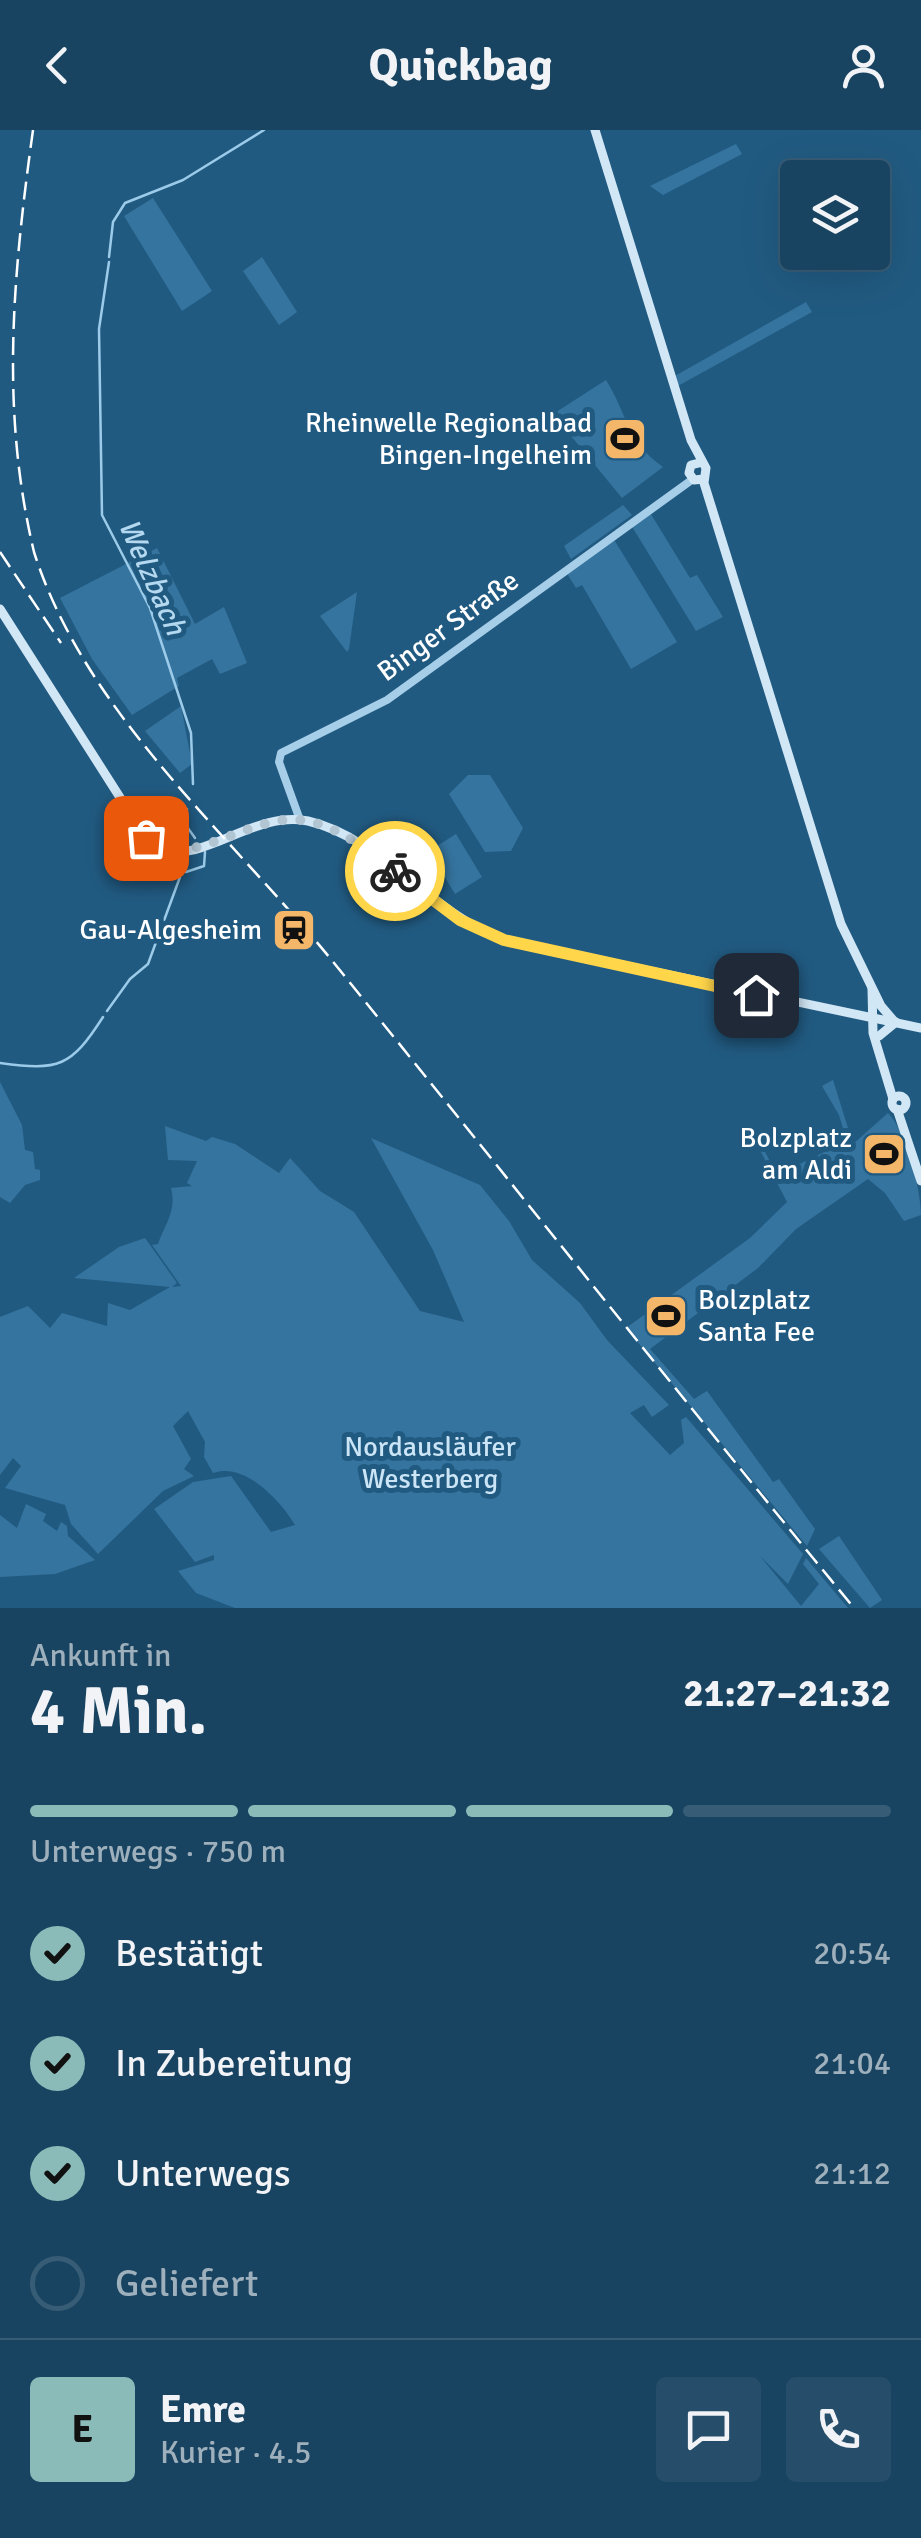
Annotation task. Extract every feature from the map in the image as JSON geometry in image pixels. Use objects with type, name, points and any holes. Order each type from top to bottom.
[{"type":"main road","points":[[595,130],[697,463],[696,478],[713,512],[841,924],[867,972],[876,999],[876,1035],[921,1180]]},
{"type":"main road","points":[[696,478],[706,468],[697,463]]},
{"type":"main road","points":[[0,609],[146,838],[161,850],[174,852],[267,821],[296,820],[344,836],[450,913],[494,936],[921,1028]]},
{"type":"main road","points":[[858,1015],[876,999]]},
{"type":"main road","points":[[876,999],[896,1022]]},
{"type":"main road","points":[[844,1013],[876,1035]]},
{"type":"main road","points":[[876,1035],[896,1022]]},
{"type":"street","name":"Binger Straße","points":[[296,820],[295,804],[279,762],[281,752],[386,700],[696,478]]},
{"type":"green space","points":[[736,144],[742,154],[663,195],[650,186]]},
{"type":"green space","points":[[153,198],[212,291],[182,311],[124,216]]},
{"type":"green space","points":[[262,257],[297,312],[279,325],[243,271]]},
{"type":"green space","points":[[806,302],[812,312],[676,387],[673,377]]},
{"type":"green space","points":[[606,380],[635,437],[663,467],[622,498],[553,414]]},
{"type":"green space","points":[[623,505],[632,515],[571,559],[564,546]]},
{"type":"green space","points":[[649,511],[690,578],[697,575],[723,617],[696,631],[631,525]]},
{"type":"green space","points":[[613,538],[677,642],[631,669],[582,585],[576,588],[566,572]]},
{"type":"green space","points":[[157,548],[195,624],[224,607],[247,663],[220,674],[212,659],[177,678],[179,686],[132,715],[92,659],[60,598]]},
{"type":"green space","points":[[357,592],[349,649],[347,652],[320,616]]},
{"type":"green space","points":[[181,706],[192,764],[180,773],[145,731]]},
{"type":"green space","points":[[468,775],[490,775],[523,828],[511,851],[485,852],[449,794]]},
{"type":"green space","points":[[456,834],[482,877],[455,894],[429,851]]},
{"type":"green space","points":[[833,1080],[853,1144],[888,1113],[895,1122],[912,1162],[921,1215],[904,1221],[885,1193],[868,1179],[796,1229],[758,1268],[650,1349],[694,1399],[707,1391],[773,1482],[779,1479],[815,1529],[807,1546],[626,1328],[750,1238],[787,1202],[747,1125],[750,1123],[777,1175],[847,1141],[839,1115],[822,1086]]},
{"type":"green space","points":[[0,1082],[22,1125],[25,1150],[33,1152],[35,1169],[40,1170],[40,1180],[25,1185],[10,1203],[0,1197]]},
{"type":"green space","name":"Nordausläufer Westerberg","points":[[165,1126],[206,1141],[212,1137],[235,1144],[279,1173],[290,1158],[320,1191],[354,1212],[420,1311],[464,1322],[433,1250],[371,1138],[480,1185],[509,1221],[532,1260],[580,1303],[607,1340],[669,1405],[652,1417],[644,1405],[630,1413],[670,1455],[684,1443],[681,1420],[686,1417],[803,1554],[788,1584],[760,1556],[801,1606],[819,1584],[803,1564],[806,1558],[848,1608],[235,1608],[196,1593],[178,1571],[214,1560],[214,1555],[195,1562],[154,1509],[193,1482],[231,1476],[271,1532],[295,1525],[282,1506],[250,1479],[226,1471],[213,1473],[204,1457],[205,1442],[188,1411],[173,1426],[191,1459],[184,1469],[194,1476],[163,1491],[98,1554],[71,1524],[65,1505],[5,1488],[21,1466],[13,1458],[0,1475],[0,1317],[28,1306],[50,1328],[62,1313],[107,1326],[108,1303],[130,1310],[170,1287],[74,1278],[119,1247],[145,1238],[177,1283],[172,1287],[181,1286],[152,1245],[158,1244],[169,1217],[171,1188],[192,1186],[187,1183],[197,1161],[168,1160]]},
{"type":"green space","points":[[26,1504],[46,1514],[43,1521],[57,1531],[61,1522],[67,1526],[68,1536],[95,1560],[55,1574],[0,1577],[0,1515],[17,1528]]},
{"type":"green space","points":[[839,1536],[882,1600],[870,1608],[819,1549]]},
{"type":"waterway","name":"Welzbach","points":[[109,257],[113,222],[125,203],[183,180],[264,130]]},
{"type":"waterway","name":"Welzbach","points":[[109,262],[99,329],[102,515],[150,608],[191,733],[193,784]]},
{"type":"waterway","name":"Welzbach","points":[[187,809],[185,824],[195,838]]},
{"type":"waterway","name":"Welzbach","points":[[186,872],[204,866],[205,852]]},
{"type":"waterway","name":"Welzbach","points":[[107,1011],[130,979],[148,964],[180,877]]},
{"type":"waterway","name":"Welzbach","points":[[0,1063],[36,1066],[62,1062],[82,1046],[103,1017]]},
{"type":"railway","points":[[33,130],[13,342],[17,446],[34,552],[57,610],[87,665],[162,767],[330,958],[854,1608]]},
{"type":"railway","points":[[0,552],[61,643]]},
{"type":"way so far","points":[[146,838],[161,850],[179,852],[194,850],[267,821],[303,820],[344,836],[395,871]]},
{"type":"place","name":"Rheinwelle Regionalbad Bingen-Ingelheim","points":[[625,439]]},
{"type":"place","name":"Gau-Algesheim","points":[[294,930]]},
{"type":"place","name":"Bolzplatz am Aldi","points":[[884,1154]]},
{"type":"place","name":"Bolzplatz Santa Fee","points":[[666,1316]]},
{"type":"route","points":[[395,871],[460,920],[504,940],[756,995]]}]
